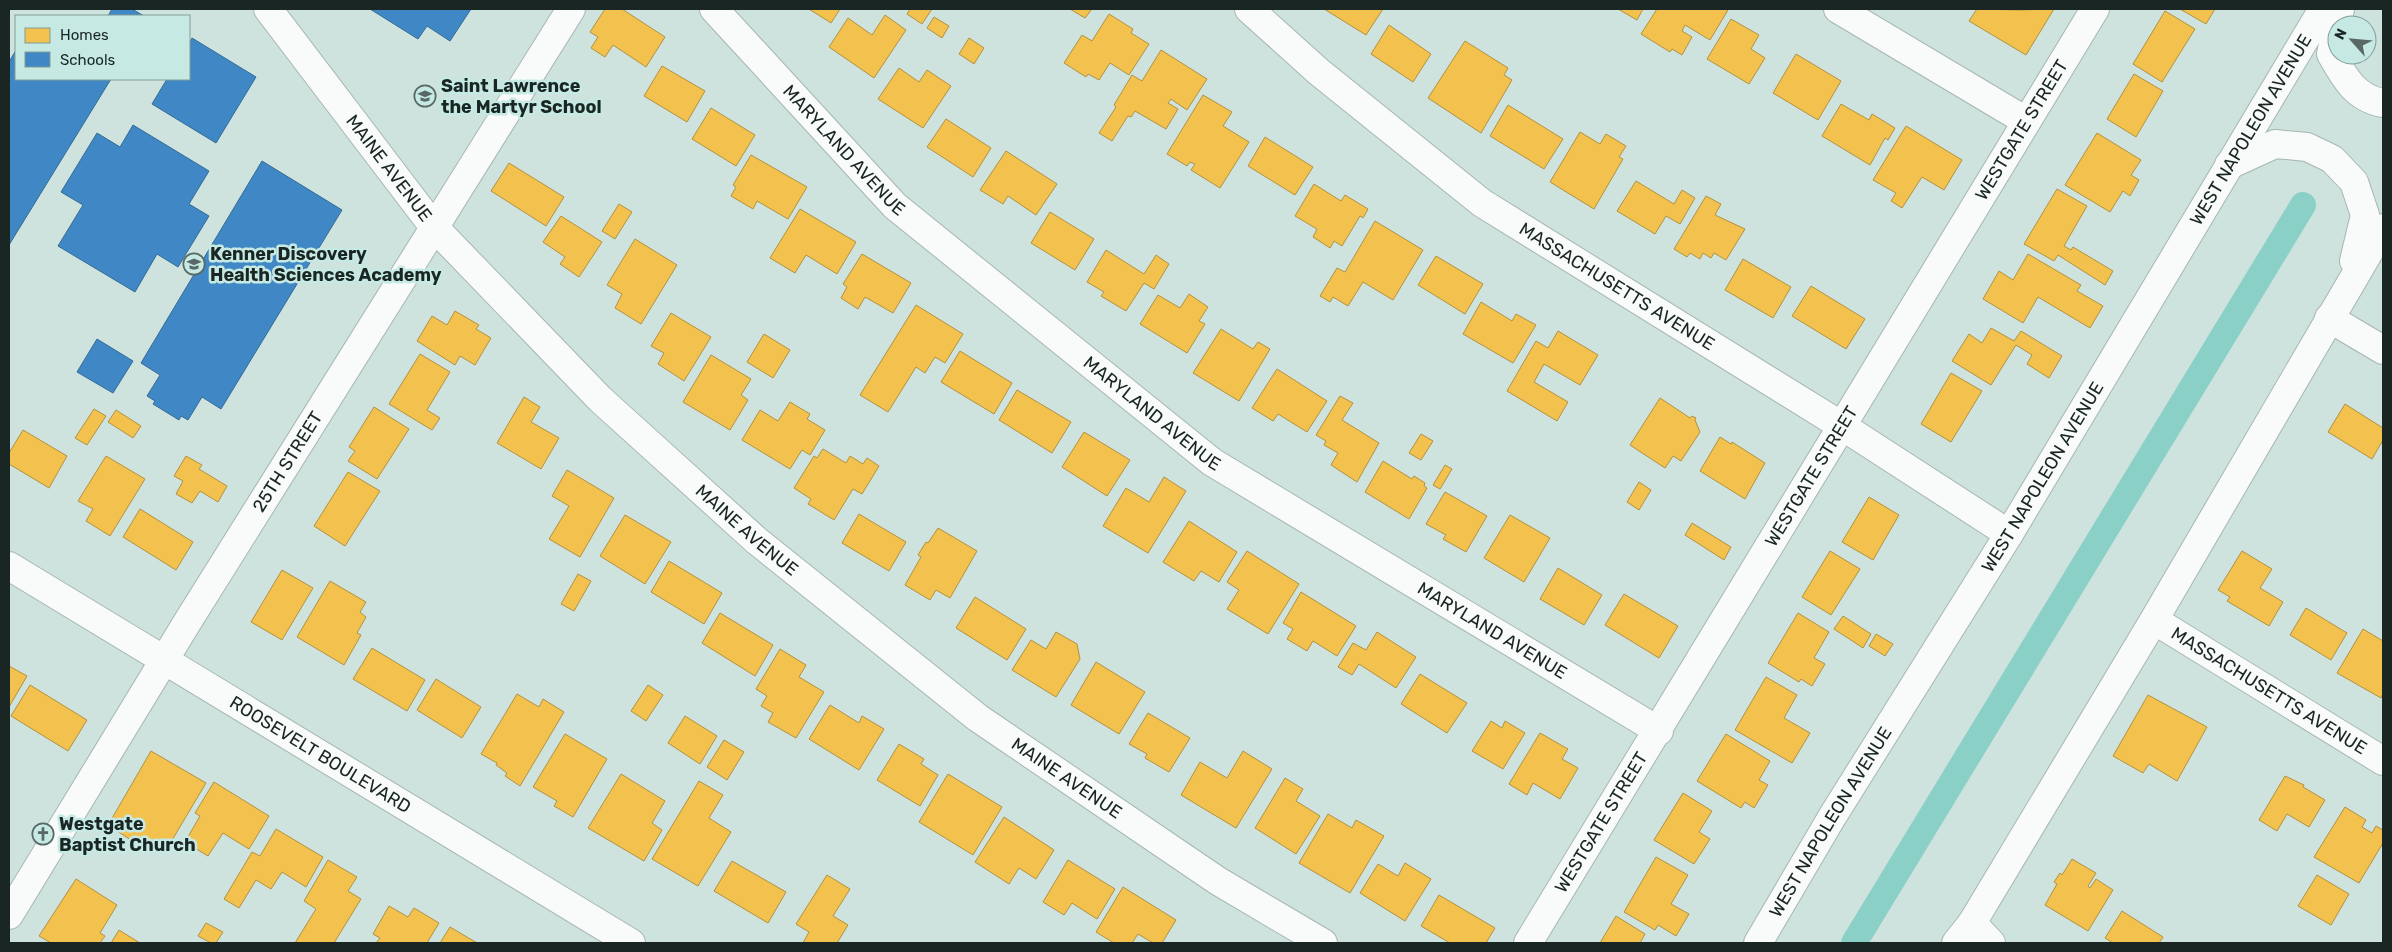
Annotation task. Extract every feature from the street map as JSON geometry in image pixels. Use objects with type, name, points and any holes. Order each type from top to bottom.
[{"type":"street","name":"MAINE AVENUE","points":[[268,9],[433,226],[600,399],[764,547],[978,718],[1218,881],[1323,943]]},
{"type":"street","name":"25TH STREET","points":[[9,915],[164,660],[433,226],[571,9]]},
{"type":"street","name":"MARYLAND AVENUE","points":[[714,9],[895,206],[1212,462],[1659,731]]},
{"type":"street","name":"MASSACHUSETTS AVENUE","points":[[1249,9],[1318,72],[1482,203],[1842,426],[2009,534]]},
{"type":"street","points":[[1838,9],[2026,121]]},
{"type":"street","name":"WESTGATE STREET","points":[[1528,943],[1659,731],[2095,9]]},
{"type":"street","name":"WEST NAPOLEON AVENUE","points":[[1758,943],[1832,817],[2009,534],[2323,9]]},
{"type":"street","points":[[2340,9],[2331,54],[2349,85],[2374,101],[2383,103]]},
{"type":"street","points":[[2229,165],[2275,144],[2307,147],[2332,159],[2354,182],[2365,215],[2348,287]]},
{"type":"street","points":[[1991,943],[1964,933],[2154,620],[2383,228]]},
{"type":"street","points":[[2329,318],[2383,350]]},
{"type":"street","name":"ROOSEVELT BOULEVARD","points":[[9,566],[631,943]]},
{"type":"street","name":"MASSACHUSETTS AVENUE","points":[[2154,620],[2383,761]]},
{"type":"building: Homes","points":[[605,9],[622,9],[665,37],[646,67],[613,45],[605,57],[591,48],[598,37],[590,32]]},
{"type":"building: Homes","points":[[809,9],[840,9],[831,23]]},
{"type":"building: Homes","points":[[910,9],[932,9],[922,24],[907,14]]},
{"type":"building: Homes","points":[[1070,9],[1092,9],[1085,18]]},
{"type":"building: Homes","points":[[1324,9],[1383,9],[1366,35]]},
{"type":"building: Homes","points":[[1618,9],[1643,9],[1637,20]]},
{"type":"building: Homes","points":[[1657,9],[1728,10],[1710,40],[1685,25],[1682,31],[1692,37],[1682,55],[1672,49],[1670,52],[1641,34]]},
{"type":"building: Homes","points":[[1977,9],[2054,9],[2026,55],[1969,21]]},
{"type":"building: Homes","points":[[2180,9],[2215,9],[2206,24]]},
{"type":"building: Homes","points":[[2165,11],[2195,29],[2162,82],[2133,64]]},
{"type":"building: Homes","points":[[1109,14],[1133,29],[1131,33],[1149,44],[1129,75],[1110,63],[1099,80],[1088,74],[1086,77],[1064,63],[1082,35],[1092,41]]},
{"type":"building: Homes","points":[[885,15],[906,30],[874,78],[829,47],[848,18],[872,35]]},
{"type":"building: Homes","points":[[934,17],[949,26],[942,38],[927,28]]},
{"type":"building: Homes","points":[[1731,19],[1759,35],[1751,49],[1765,58],[1749,84],[1707,59]]},
{"type":"building: Homes","points":[[1389,25],[1431,54],[1413,82],[1371,54]]},
{"type":"building: Homes","points":[[969,38],[984,48],[974,64],[959,54]]},
{"type":"building: Homes","points":[[1465,41],[1508,68],[1504,75],[1512,80],[1481,133],[1428,98]]},
{"type":"building: Homes","points":[[1161,50],[1207,79],[1187,110],[1171,99],[1168,103],[1178,109],[1166,129],[1135,111],[1131,117],[1128,116],[1112,141],[1099,133],[1116,107],[1114,105],[1132,75],[1142,81]]},
{"type":"building: Homes","points":[[1796,54],[1841,81],[1818,120],[1773,93]]},
{"type":"building: Homes","points":[[662,66],[705,91],[687,122],[644,96]]},
{"type":"building: Homes","points":[[899,68],[919,82],[927,70],[951,86],[923,128],[878,99]]},
{"type":"building: Homes","points":[[2134,74],[2163,91],[2136,137],[2107,119]]},
{"type":"building: Homes","points":[[1203,95],[1232,112],[1223,126],[1249,142],[1220,188],[1191,170],[1195,164],[1190,162],[1187,166],[1167,154]]},
{"type":"building: Homes","points":[[1841,104],[1869,120],[1872,114],[1895,128],[1888,140],[1885,138],[1870,165],[1822,136]]},
{"type":"building: Homes","points":[[1508,105],[1563,139],[1544,169],[1490,136]]},
{"type":"building: Homes","points":[[711,108],[755,135],[736,166],[692,139]]},
{"type":"building: Homes","points":[[946,119],[991,148],[973,177],[927,147]]},
{"type":"building: Homes","points":[[1906,126],[1962,160],[1944,190],[1922,177],[1902,208],[1891,201],[1896,193],[1873,180]]},
{"type":"building: Homes","points":[[1580,132],[1600,144],[1606,134],[1626,146],[1619,157],[1623,159],[1594,209],[1550,182]]},
{"type":"building: Homes","points":[[2097,133],[2141,160],[2131,175],[2139,180],[2130,196],[2123,191],[2110,212],[2065,185]]},
{"type":"building: Homes","points":[[1265,137],[1313,167],[1295,195],[1248,166]]},
{"type":"building: Homes","points":[[1006,151],[1057,184],[1036,215],[1008,196],[1003,204],[980,190]]},
{"type":"building: Homes","points":[[751,155],[807,187],[788,219],[757,201],[753,209],[731,196],[736,187],[733,185]]},
{"type":"building: Homes","points":[[509,163],[564,197],[546,226],[491,191]]},
{"type":"building: Homes","points":[[1636,181],[1674,204],[1682,190],[1695,198],[1680,224],[1666,216],[1655,234],[1617,211]]},
{"type":"building: Homes","points":[[1314,184],[1341,201],[1345,195],[1368,209],[1363,218],[1360,216],[1342,246],[1334,241],[1330,248],[1313,237],[1317,229],[1295,216]]},
{"type":"building: Homes","points":[[2057,189],[2087,206],[2064,246],[2071,250],[2073,247],[2113,271],[2105,285],[2058,255],[2054,261],[2024,244]]},
{"type":"building: Homes","points":[[1706,196],[1721,204],[1715,215],[1745,229],[1726,260],[1714,253],[1711,258],[1703,253],[1700,259],[1690,253],[1687,257],[1674,249]]},
{"type":"building: Homes","points":[[619,204],[632,212],[615,239],[602,231]]},
{"type":"building: Homes","points":[[800,209],[856,242],[837,274],[806,255],[795,273],[770,258]]},
{"type":"building: Homes","points":[[1050,212],[1094,239],[1075,270],[1031,243]]},
{"type":"building: Homes","points":[[561,216],[602,242],[579,277],[560,264],[565,257],[543,242]]},
{"type":"building: Homes","points":[[1375,221],[1423,250],[1393,300],[1363,282],[1348,306],[1333,297],[1330,302],[1320,296],[1337,268],[1345,272]]},
{"type":"building: Homes","points":[[635,239],[677,265],[641,324],[615,308],[622,294],[607,285]]},
{"type":"building: Homes","points":[[1106,250],[1144,274],[1156,255],[1169,264],[1154,289],[1144,283],[1126,311],[1101,296],[1104,292],[1087,282]]},
{"type":"building: Homes","points":[[862,254],[911,283],[893,313],[865,297],[858,309],[841,298],[847,287],[843,284]]},
{"type":"building: Homes","points":[[2028,254],[2081,285],[2077,291],[2103,306],[2090,328],[2038,297],[2023,323],[1983,299],[1999,271],[2013,280]]},
{"type":"building: Homes","points":[[1436,256],[1483,284],[1465,314],[1418,285]]},
{"type":"building: Homes","points":[[1743,259],[1791,287],[1773,318],[1725,290]]},
{"type":"building: Homes","points":[[1811,286],[1865,319],[1846,349],[1792,316]]},
{"type":"building: Homes","points":[[1189,294],[1208,307],[1199,321],[1205,324],[1187,353],[1140,324],[1158,295],[1180,308]]},
{"type":"building: Homes","points":[[1481,302],[1512,321],[1516,314],[1536,325],[1513,363],[1463,334]]},
{"type":"building: Homes","points":[[916,305],[963,334],[945,363],[935,357],[925,373],[916,367],[888,412],[860,395]]},
{"type":"building: Homes","points":[[455,311],[479,325],[476,329],[491,338],[475,365],[460,356],[455,365],[417,341],[432,316],[447,325]]},
{"type":"building: Homes","points":[[671,313],[711,337],[684,381],[658,364],[664,353],[651,346]]},
{"type":"building: Homes","points":[[1991,328],[2014,341],[2021,331],[2062,356],[2049,378],[2027,364],[2032,355],[2016,345],[1991,385],[1952,361],[1969,334],[1982,343]]},
{"type":"building: Homes","points":[[1221,329],[1253,349],[1258,342],[1270,349],[1239,401],[1193,373]]},
{"type":"building: Homes","points":[[1558,331],[1598,355],[1580,385],[1544,364],[1534,382],[1568,402],[1557,421],[1507,391],[1536,341],[1548,348]]},
{"type":"building: Homes","points":[[764,334],[790,350],[773,378],[747,362]]},
{"type":"building: Homes","points":[[960,351],[1012,383],[994,414],[941,382]]},
{"type":"building: Homes","points":[[420,354],[450,372],[427,410],[440,418],[432,430],[389,404]]},
{"type":"building: Homes","points":[[711,355],[751,379],[741,395],[748,400],[730,430],[683,402]]},
{"type":"building: Homes","points":[[1277,369],[1327,401],[1307,432],[1278,414],[1273,421],[1252,408]]},
{"type":"building: Homes","points":[[1951,373],[1982,391],[1951,442],[1921,424]]},
{"type":"building: Homes","points":[[1017,390],[1071,422],[1052,453],[999,420]]},
{"type":"building: Homes","points":[[1340,396],[1353,403],[1342,420],[1379,443],[1357,482],[1331,465],[1338,453],[1324,445],[1326,441],[1316,435]]},
{"type":"building: Homes","points":[[524,397],[540,407],[531,422],[559,438],[541,469],[497,443]]},
{"type":"building: Homes","points":[[1660,398],[1690,418],[1692,416],[1696,418],[1695,420],[1700,432],[1681,461],[1673,456],[1665,468],[1630,445]]},
{"type":"building: Homes","points":[[790,402],[810,414],[807,419],[825,430],[810,455],[802,450],[790,469],[742,440],[760,410],[778,421]]},
{"type":"building: Homes","points":[[2345,404],[2383,428],[2383,440],[2372,459],[2328,432]]},
{"type":"building: Homes","points":[[374,407],[409,429],[377,479],[348,461],[355,451],[349,447]]},
{"type":"building: Homes","points":[[94,409],[106,416],[87,445],[75,438]]},
{"type":"building: Homes","points":[[116,410],[141,426],[133,438],[108,422]]},
{"type":"building: Homes","points":[[23,430],[67,456],[49,488],[9,464],[9,453]]},
{"type":"building: Homes","points":[[1084,432],[1130,460],[1107,496],[1062,467]]},
{"type":"building: Homes","points":[[1421,434],[1433,441],[1421,460],[1409,453]]},
{"type":"building: Homes","points":[[1720,437],[1731,444],[1732,442],[1765,463],[1745,499],[1700,471]]},
{"type":"building: Homes","points":[[823,449],[846,463],[850,456],[863,464],[867,458],[879,466],[862,494],[853,489],[834,520],[808,504],[811,499],[794,488],[814,456],[817,458]]},
{"type":"building: Homes","points":[[106,456],[145,479],[110,536],[86,521],[93,509],[78,501]]},
{"type":"building: Homes","points":[[186,456],[202,465],[199,469],[227,486],[218,502],[200,491],[192,503],[176,494],[183,481],[174,476]]},
{"type":"building: Homes","points":[[1383,461],[1412,479],[1414,476],[1425,483],[1424,486],[1427,488],[1409,519],[1365,492]]},
{"type":"building: Homes","points":[[1445,465],[1452,469],[1440,489],[1433,485]]},
{"type":"building: Homes","points":[[567,470],[614,498],[580,557],[549,539],[569,506],[552,496]]},
{"type":"building: Homes","points":[[348,472],[380,491],[345,546],[314,526]]},
{"type":"building: Homes","points":[[1164,477],[1186,491],[1148,553],[1103,526],[1126,488],[1149,502]]},
{"type":"building: Homes","points":[[1639,482],[1651,490],[1639,510],[1627,502]]},
{"type":"building: Homes","points":[[1445,492],[1487,516],[1466,552],[1443,539],[1446,535],[1426,524]]},
{"type":"building: Homes","points":[[1869,497],[1899,515],[1873,560],[1842,542]]},
{"type":"building: Homes","points":[[140,509],[193,542],[176,570],[123,537]]},
{"type":"building: Homes","points":[[859,514],[906,542],[889,571],[842,543]]},
{"type":"building: Homes","points":[[625,515],[671,542],[645,584],[600,556]]},
{"type":"building: Homes","points":[[1510,515],[1550,538],[1524,582],[1484,558]]},
{"type":"building: Homes","points":[[1189,521],[1237,552],[1219,582],[1201,571],[1194,581],[1163,562]]},
{"type":"building: Homes","points":[[1692,523],[1731,547],[1724,560],[1685,535]]},
{"type":"building: Homes","points":[[938,528],[977,551],[950,598],[936,590],[930,600],[905,585],[921,557],[918,555]]},
{"type":"building: Homes","points":[[1247,551],[1299,584],[1268,634],[1227,609],[1239,590],[1227,582]]},
{"type":"building: Homes","points":[[1830,551],[1860,569],[1831,615],[1802,597]]},
{"type":"building: Homes","points":[[2242,551],[2272,569],[2260,588],[2283,602],[2269,626],[2227,601],[2230,597],[2218,590]]},
{"type":"building: Homes","points":[[669,561],[722,593],[704,624],[651,592]]},
{"type":"building: Homes","points":[[1558,568],[1602,595],[1584,625],[1540,599]]},
{"type":"building: Homes","points":[[282,570],[313,588],[282,640],[251,622]]},
{"type":"building: Homes","points":[[578,574],[591,581],[574,611],[561,604]]},
{"type":"building: Homes","points":[[330,581],[366,602],[360,612],[366,617],[357,633],[361,635],[344,665],[297,637]]},
{"type":"building: Homes","points":[[1301,592],[1356,626],[1337,656],[1313,641],[1307,651],[1287,639],[1293,629],[1283,623]]},
{"type":"building: Homes","points":[[1624,594],[1678,626],[1659,658],[1605,625]]},
{"type":"building: Homes","points":[[975,597],[1026,629],[1007,660],[956,628]]},
{"type":"building: Homes","points":[[2306,608],[2347,633],[2331,660],[2290,635]]},
{"type":"building: Homes","points":[[720,613],[773,645],[755,676],[702,643]]},
{"type":"building: Homes","points":[[1798,613],[1829,632],[1814,658],[1825,664],[1812,686],[1801,679],[1799,682],[1768,663]]},
{"type":"building: Homes","points":[[1843,616],[1871,634],[1863,648],[1834,629]]},
{"type":"building: Homes","points":[[2363,629],[2383,641],[2383,694],[2381,698],[2337,673]]},
{"type":"building: Homes","points":[[1056,632],[1077,644],[1080,659],[1056,697],[1012,670],[1031,640],[1046,649]]},
{"type":"building: Homes","points":[[1377,632],[1416,657],[1396,688],[1359,664],[1352,675],[1338,667],[1353,643],[1366,650]]},
{"type":"building: Homes","points":[[1876,634],[1893,644],[1885,656],[1869,646]]},
{"type":"building: Homes","points":[[372,648],[425,680],[407,711],[353,679]]},
{"type":"building: Homes","points":[[780,649],[806,665],[799,677],[824,692],[796,738],[768,722],[773,713],[761,706],[767,696],[756,689]]},
{"type":"building: Homes","points":[[1096,662],[1145,692],[1119,734],[1071,705]]},
{"type":"building: Homes","points":[[9,666],[27,676],[9,707]]},
{"type":"building: Homes","points":[[1420,674],[1467,703],[1447,733],[1401,704]]},
{"type":"building: Homes","points":[[1766,677],[1797,695],[1784,718],[1810,733],[1792,763],[1735,730]]},
{"type":"building: Homes","points":[[436,679],[481,707],[462,738],[417,710]]},
{"type":"building: Homes","points":[[30,685],[87,720],[68,751],[11,716]]},
{"type":"building: Homes","points":[[648,685],[663,695],[646,721],[631,711]]},
{"type":"building: Homes","points":[[517,694],[539,707],[543,699],[564,712],[520,786],[505,776],[507,773],[496,765],[497,763],[481,754]]},
{"type":"building: Homes","points":[[2148,695],[2207,727],[2177,781],[2149,764],[2143,773],[2113,756]]},
{"type":"building: Homes","points":[[830,705],[859,723],[862,716],[884,729],[859,770],[809,739]]},
{"type":"building: Homes","points":[[1148,713],[1190,738],[1169,772],[1145,758],[1147,754],[1129,744]]},
{"type":"building: Homes","points":[[685,716],[717,736],[700,764],[668,743]]},
{"type":"building: Homes","points":[[1491,721],[1502,728],[1505,721],[1525,733],[1503,769],[1472,751]]},
{"type":"building: Homes","points":[[1540,733],[1568,749],[1562,759],[1578,768],[1560,799],[1533,783],[1527,795],[1509,784]]},
{"type":"building: Homes","points":[[565,734],[607,759],[573,817],[554,806],[557,801],[533,787]]},
{"type":"building: Homes","points":[[1726,734],[1770,761],[1759,780],[1768,785],[1754,808],[1745,802],[1741,808],[1697,781]]},
{"type":"building: Homes","points":[[724,740],[744,752],[727,780],[707,767]]},
{"type":"building: Homes","points":[[899,744],[924,759],[921,764],[938,775],[920,806],[877,780]]},
{"type":"building: Homes","points":[[151,751],[206,783],[165,852],[137,836],[134,842],[117,831],[120,826],[111,820]]},
{"type":"building: Homes","points":[[1243,751],[1272,769],[1236,828],[1181,795],[1200,762],[1227,778]]},
{"type":"building: Homes","points":[[621,774],[665,801],[652,823],[662,830],[644,861],[588,828]]},
{"type":"building: Homes","points":[[948,774],[1002,807],[973,855],[919,822]]},
{"type":"building: Homes","points":[[2285,776],[2304,785],[2303,787],[2325,800],[2309,827],[2287,814],[2277,831],[2259,820]]},
{"type":"building: Homes","points":[[1285,778],[1303,789],[1296,801],[1320,816],[1296,854],[1255,828]]},
{"type":"building: Homes","points":[[699,781],[723,795],[709,818],[731,832],[698,886],[652,859]]},
{"type":"building: Homes","points":[[214,782],[269,816],[249,849],[223,833],[208,856],[185,842],[200,816],[195,813]]},
{"type":"building: Homes","points":[[1683,793],[1712,811],[1699,832],[1710,839],[1694,864],[1654,840]]},
{"type":"building: Homes","points":[[2345,807],[2366,820],[2362,827],[2372,833],[2376,826],[2383,830],[2383,843],[2359,883],[2314,857]]},
{"type":"building: Homes","points":[[1328,814],[1352,828],[1356,820],[1384,836],[1350,893],[1299,863]]},
{"type":"building: Homes","points":[[1004,817],[1054,850],[1036,879],[1019,868],[1009,884],[975,862]]},
{"type":"building: Homes","points":[[276,829],[323,857],[306,887],[282,872],[271,889],[256,880],[239,908],[224,899],[252,852],[260,856]]},
{"type":"building: Homes","points":[[1656,857],[1688,875],[1671,904],[1689,914],[1676,936],[1658,925],[1655,930],[1624,912]]},
{"type":"building: Homes","points":[[2072,859],[2096,873],[2088,886],[2090,888],[2096,879],[2113,890],[2088,931],[2045,905],[2057,884],[2054,882],[2060,873],[2062,875]]},
{"type":"building: Homes","points":[[328,860],[357,877],[348,891],[361,899],[334,943],[295,943],[316,909],[304,901]]},
{"type":"building: Homes","points":[[1068,860],[1115,889],[1097,919],[1072,903],[1064,915],[1043,902]]},
{"type":"building: Homes","points":[[732,861],[786,892],[768,923],[714,891]]},
{"type":"building: Homes","points":[[1405,863],[1431,879],[1405,921],[1360,893],[1378,864],[1398,876]]},
{"type":"building: Homes","points":[[827,875],[850,889],[833,916],[848,925],[837,943],[803,943],[809,932],[796,924]]},
{"type":"building: Homes","points":[[2317,875],[2349,894],[2331,925],[2298,906]]},
{"type":"building: Homes","points":[[76,879],[117,905],[100,933],[105,936],[100,943],[51,943],[39,936]]},
{"type":"building: Homes","points":[[1123,887],[1176,920],[1162,943],[1153,943],[1138,934],[1132,943],[1114,943],[1096,932]]},
{"type":"building: Homes","points":[[1439,895],[1495,928],[1486,943],[1450,943],[1421,926]]},
{"type":"building: Homes","points":[[389,906],[408,917],[414,908],[439,923],[427,943],[376,943],[380,938],[373,934]]},
{"type":"building: Homes","points":[[2122,911],[2163,937],[2159,943],[2113,943],[2105,938]]},
{"type":"building: Homes","points":[[1616,916],[1645,934],[1640,943],[1600,943]]},
{"type":"building: Homes","points":[[206,923],[223,932],[216,943],[211,943],[198,936]]},
{"type":"building: Homes","points":[[450,927],[477,943],[440,943]]},
{"type":"building: Homes","points":[[119,930],[140,943],[111,943]]},
{"type":"building: Schools","points":[[112,9],[132,9],[142,15],[109,15]]},
{"type":"building: Schools","points":[[370,9],[471,9],[450,41],[427,26],[418,39]]},
{"type":"building: Schools","points":[[192,38],[256,77],[216,143],[152,104],[166,80],[190,80],[190,42]]},
{"type":"building: Schools","points":[[15,52],[15,80],[110,80],[9,245],[9,62]]},
{"type":"building: Schools","points":[[133,125],[209,171],[189,204],[209,216],[178,267],[157,254],[135,292],[58,246],[83,205],[61,192],[97,133],[120,147]]},
{"type":"building: Schools","points":[[262,161],[342,210],[221,409],[202,397],[188,420],[181,416],[179,420],[153,404],[155,401],[147,396],[160,375],[141,363]]},
{"type":"building: Schools","points":[[97,339],[133,361],[113,393],[77,372]]},
{"type":"waterway","points":[[1854,943],[2303,205]]},
{"type":"place","name":"Saint Lawrence the Martyr School","points":[[425,96]]},
{"type":"place","name":"Kenner Discovery Health Sciences Academy","points":[[194,264]]},
{"type":"place","name":"Westgate Baptist Church","points":[[43,834]]}]
